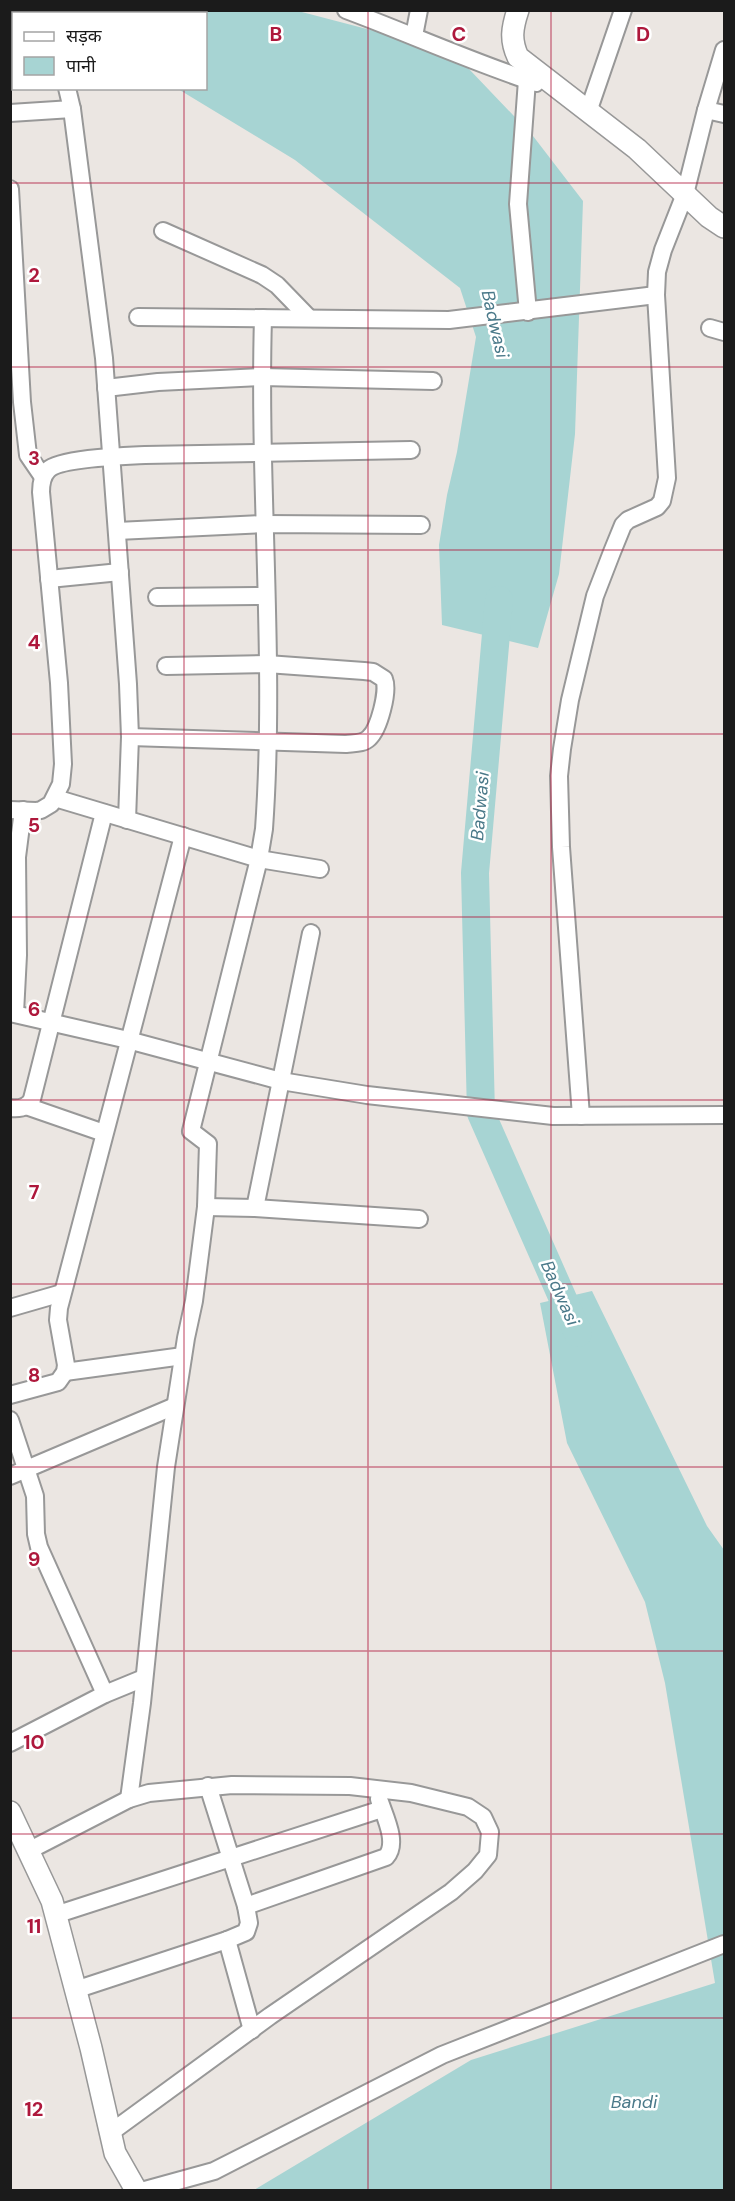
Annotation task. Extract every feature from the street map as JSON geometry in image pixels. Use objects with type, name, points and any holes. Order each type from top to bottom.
[{"type":"street","points":[[346,10],[489,68],[562,92]]},
{"type":"street","points":[[414,36],[419,10]]},
{"type":"street","points":[[518,10],[512,30],[512,44],[518,57],[637,149],[709,217],[724,227]]},
{"type":"street","points":[[588,112],[623,10]]},
{"type":"street","points":[[581,1116],[561,847],[559,776],[570,700],[595,596],[623,525],[628,520],[657,507],[662,501],[667,478],[656,295],[657,272],[685,194],[724,50]]},
{"type":"street","points":[[523,312],[518,204],[527,80]]},
{"type":"street","points":[[68,90],[106,388],[130,737],[127,820]]},
{"type":"street","points":[[10,113],[72,109]]},
{"type":"street","points":[[706,110],[724,114]]},
{"type":"street","points":[[11,190],[23,412],[28,455],[43,477]]},
{"type":"street","points":[[163,231],[262,275],[277,285],[309,318]]},
{"type":"street","points":[[138,316],[449,320],[656,295]]},
{"type":"street","points":[[129,1798],[166,1467],[194,1301],[206,1207],[208,1144],[190,1131],[258,859],[266,806],[267,664],[262,454],[263,318]]},
{"type":"street","points":[[106,388],[158,382],[262,377],[434,381]]},
{"type":"street","points":[[411,450],[111,457],[60,464],[49,469],[43,477],[41,492],[59,683],[63,764],[61,784],[51,804],[41,810],[17,810],[18,955],[13,1013],[128,1040],[281,1081],[403,1099],[553,1116],[724,1115]]},
{"type":"street","points":[[117,531],[264,524],[422,525]]},
{"type":"street","points":[[50,579],[120,572]]},
{"type":"street","points":[[157,597],[266,596]]},
{"type":"street","points":[[130,737],[346,744],[365,741],[376,729],[387,691],[384,679],[373,672],[267,664],[166,666]]},
{"type":"street","points":[[55,798],[258,859],[320,869]]},
{"type":"street","points":[[18,1107],[32,1099],[104,813]]},
{"type":"street","points":[[10,1395],[58,1382],[65,1372],[66,1365],[58,1320],[62,1293],[183,836]]},
{"type":"street","points":[[255,1208],[311,933]]},
{"type":"street","points":[[18,1107],[104,1133]]},
{"type":"street","points":[[206,1207],[420,1219]]},
{"type":"street","points":[[10,1308],[62,1293]]},
{"type":"street","points":[[65,1372],[183,1356]]},
{"type":"street","points":[[10,1476],[175,1406]]},
{"type":"street","points":[[10,1420],[36,1503],[36,1534],[39,1547],[105,1694]]},
{"type":"street","points":[[10,1743],[105,1694],[144,1678]]},
{"type":"street","points":[[75,1990],[246,1932],[249,1923],[246,1906],[208,1786]]},
{"type":"street","points":[[28,1851],[129,1798],[149,1793],[208,1786],[350,1786],[411,1793],[475,1811],[488,1825],[490,1841],[488,1855],[475,1871],[452,1892],[252,2030],[110,2133]]},
{"type":"street","points":[[246,1906],[386,1857],[392,1846],[376,1789]]},
{"type":"street","points":[[55,1915],[382,1809]]},
{"type":"street","points":[[10,1812],[52,1901],[115,2153],[136,2190]]},
{"type":"street","points":[[227,1940],[252,2030]]},
{"type":"street","points":[[145,2190],[214,2171],[442,2055],[724,1944]]},
{"type":"water","points":[[43,11],[298,11],[428,45],[469,69],[533,136],[583,201],[575,434],[559,574],[538,648],[442,625],[439,545],[476,337],[460,288],[295,160],[180,90],[207,90],[207,12]]},
{"type":"water","name":"Bandi","points":[[592,1291],[707,1526],[724,1550],[724,2190],[254,2190],[471,2060],[715,1983],[665,1683],[645,1602],[567,1443],[540,1303]]},
{"type":"waterway","name":"Badwasi","points":[[499,600],[475,873],[481,1113],[578,1333]]}]
